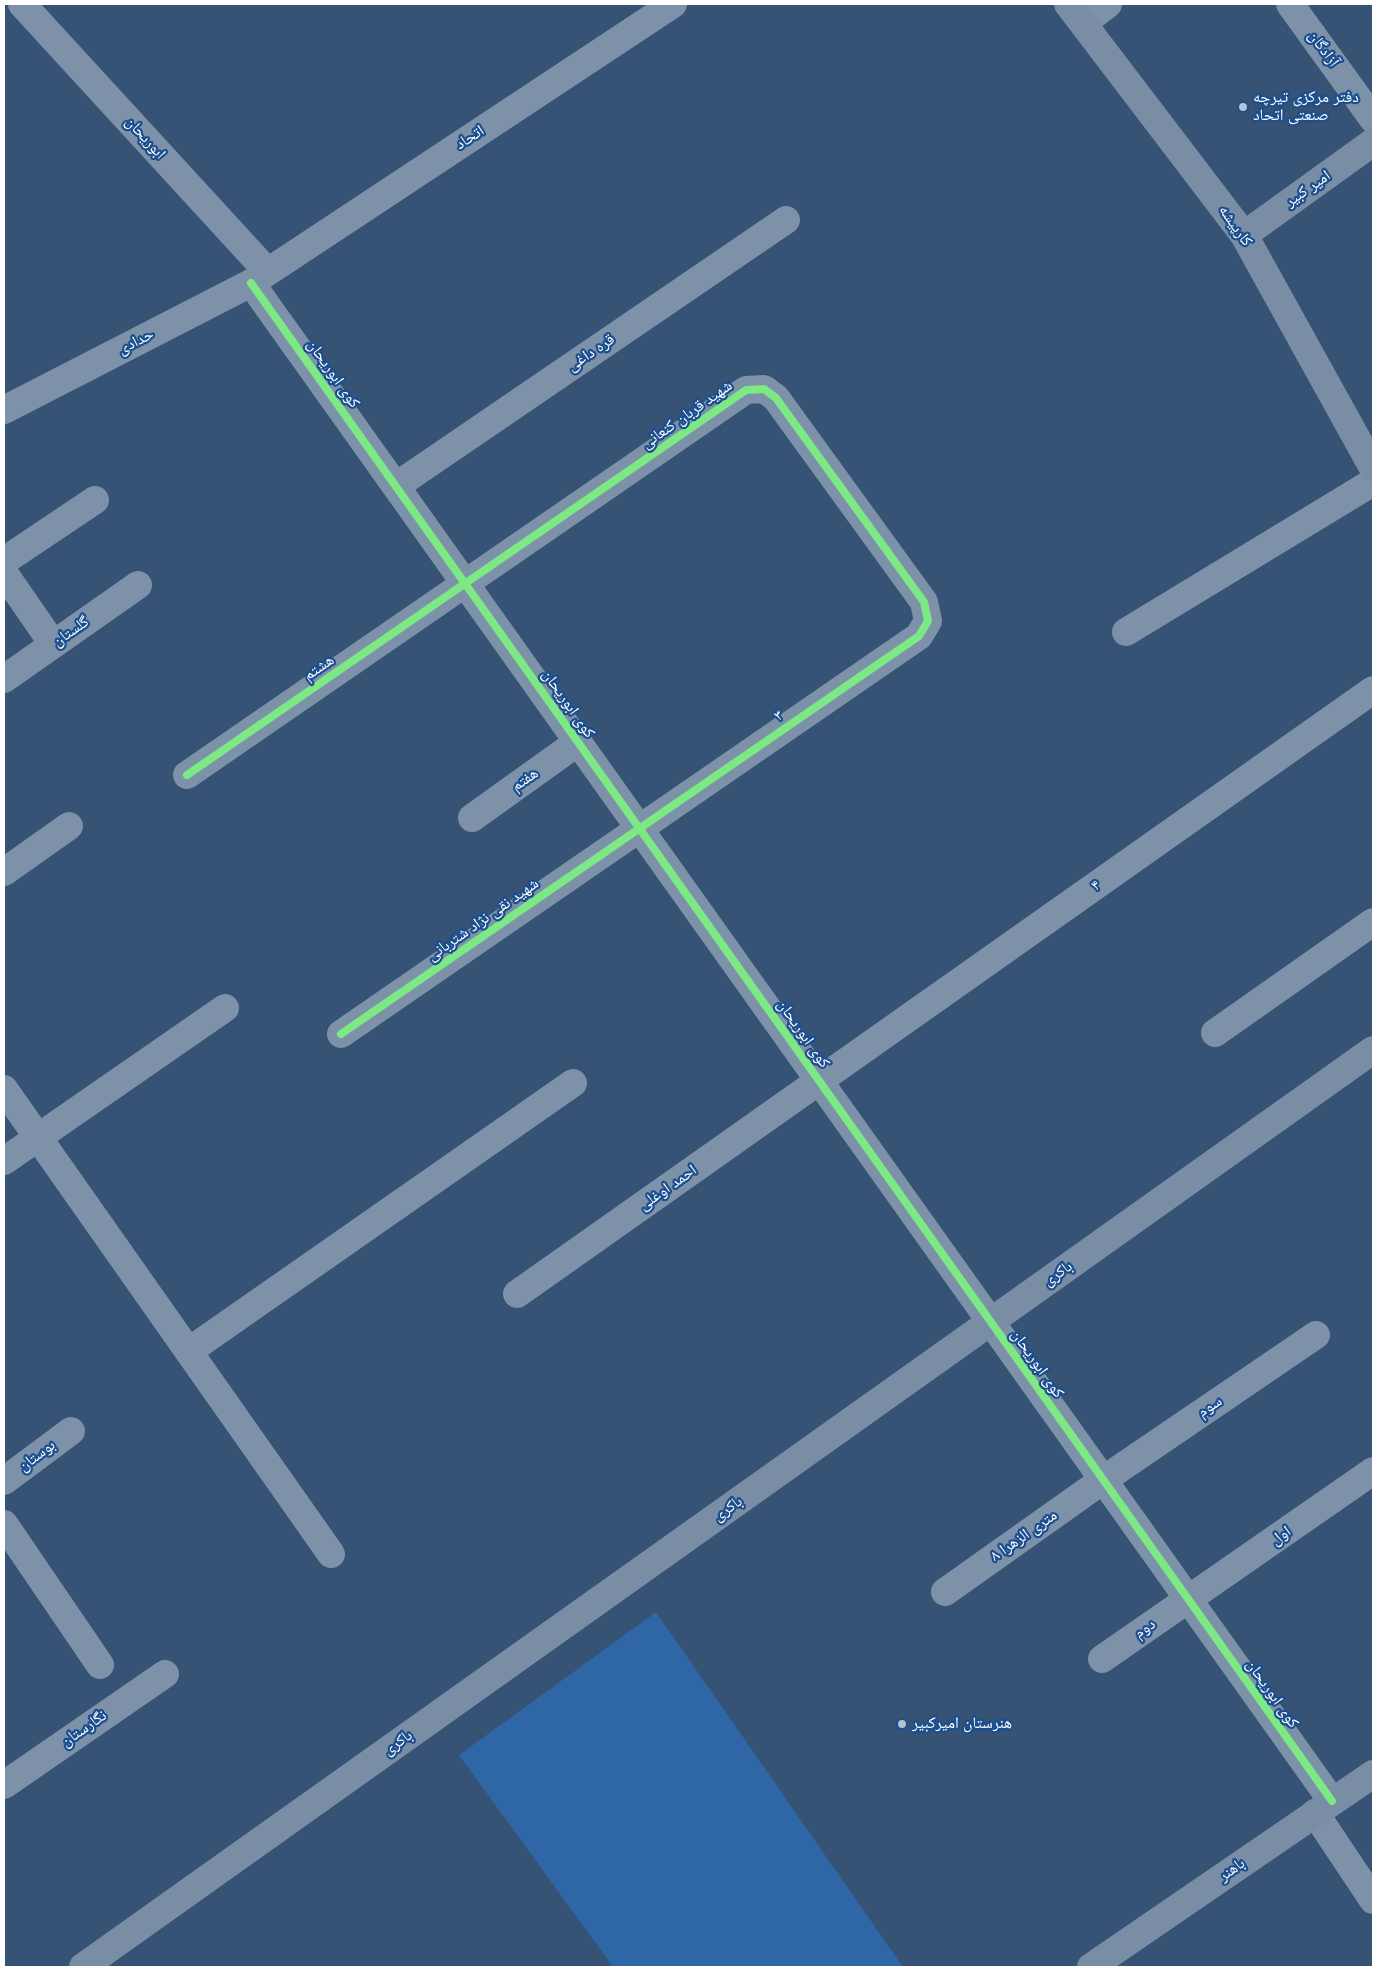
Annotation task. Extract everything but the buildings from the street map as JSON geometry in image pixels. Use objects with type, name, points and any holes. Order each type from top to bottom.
[{"type":"street","name":"اتحاد","points":[[259,277],[673,4]]},
{"type":"street","points":[[1076,14],[1108,4]]},
{"type":"street","name":"آزادگان","points":[[1290,4],[1373,119]]},
{"type":"street","name":"ابوریحان","points":[[34,8],[259,277]]},
{"type":"street","name":"کارپیشه","points":[[1076,14],[1244,235],[1373,468]]},
{"type":"street","name":"امیر کبیر","points":[[1244,235],[1373,142]]},
{"type":"street","name":"قره داغی","points":[[396,486],[786,220]]},
{"type":"street","name":"حدادی","points":[[4,410],[259,277]]},
{"type":"street","name":"کوی ابوریحان","points":[[259,277],[396,486],[1188,1600],[1323,1807],[1373,1900]]},
{"type":"street","name":"شهید قربان کنعانی","points":[[466,584],[746,390],[764,389],[776,398],[924,602],[928,621]]},
{"type":"street","points":[[1126,632],[1373,482]]},
{"type":"street","points":[[4,561],[96,500]]},
{"type":"street","points":[[4,573],[53,644]]},
{"type":"street","name":"هشتم","points":[[187,775],[466,584]]},
{"type":"street","name":"گلستان","points":[[4,678],[138,585]]},
{"type":"street","name":"۳","points":[[640,829],[919,636],[928,621]]},
{"type":"street","name":"۴","points":[[819,1081],[1373,690]]},
{"type":"street","name":"هفتم","points":[[472,818],[578,742]]},
{"type":"street","points":[[4,872],[69,826]]},
{"type":"street","name":"شهید نقی نژاد شتربانی","points":[[341,1034],[640,829]]},
{"type":"street","points":[[1215,1033],[1373,922]]},
{"type":"street","points":[[4,1161],[225,1008]]},
{"type":"street","name":"باکری","points":[[83,1967],[1373,1050]]},
{"type":"street","name":"احمد اوغلی","points":[[517,1294],[819,1081]]},
{"type":"street","points":[[189,1351],[573,1083]]},
{"type":"street","points":[[4,1089],[331,1554]]},
{"type":"street","name":"سوم","points":[[1103,1480],[1316,1335]]},
{"type":"street","name":"بوستان","points":[[4,1481],[71,1431]]},
{"type":"street","name":"اول","points":[[1188,1600],[1373,1472]]},
{"type":"street","name":"۸ متری الزهرا","points":[[945,1592],[1103,1480]]},
{"type":"street","points":[[4,1524],[100,1665]]},
{"type":"street","name":"دوم","points":[[1102,1659],[1188,1600]]},
{"type":"street","name":"نگارستان","points":[[4,1785],[165,1674]]},
{"type":"street","name":"باهنر","points":[[1090,1967],[1373,1774]]},
{"type":"shaded area","points":[[656,1612],[903,1967],[613,1967],[459,1755]]},
{"type":"cycle path","points":[[251,283],[1332,1801]]},
{"type":"cycle path","points":[[187,775],[746,390],[764,389],[776,398],[924,602],[928,621],[919,636],[341,1034]]},
{"type":"place","name":"دفتر مرکزی تیرچه صنعتی اتحاد","points":[[1243,107]]},
{"type":"place","name":"هنرستان امیرکبیر","points":[[902,1724]]}]
